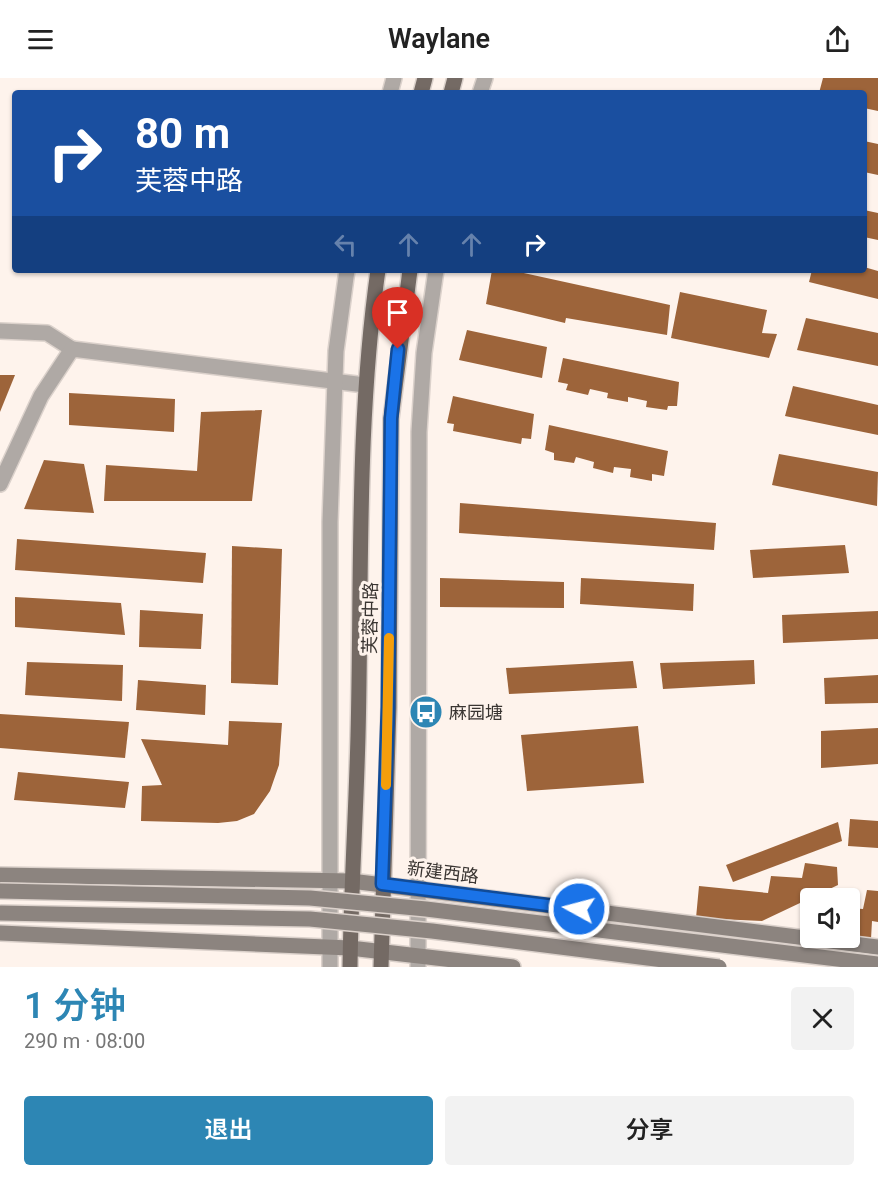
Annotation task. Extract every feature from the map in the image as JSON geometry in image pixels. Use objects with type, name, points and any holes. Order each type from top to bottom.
[{"type":"main road","name":"芙蓉中路","points":[[350,967],[351,881],[358,736],[358,579],[365,385],[378,273]]},
{"type":"main road","name":"芙蓉中路","points":[[381,967],[388,707],[391,418],[410,273]]},
{"type":"main road","name":"新建西路","points":[[0,875],[351,881],[878,947]]},
{"type":"main road","points":[[0,891],[310,898],[438,910],[878,964]]},
{"type":"main road","points":[[0,913],[310,919],[432,931],[719,967]]},
{"type":"main road","points":[[0,933],[350,948],[381,951],[418,961],[513,967]]},
{"type":"street","points":[[330,967],[330,522],[336,351],[347,273]]},
{"type":"street","points":[[418,961],[419,432],[424,353],[436,273]]},
{"type":"street","points":[[0,331],[47,333],[72,349],[365,385]]},
{"type":"street","points":[[0,484],[40,396],[72,349]]},
{"type":"building","points":[[823,78],[878,78],[878,111],[867,109],[867,90],[820,90]]},
{"type":"building","points":[[867,142],[878,144],[878,175],[867,173]]},
{"type":"building","points":[[867,211],[878,213],[878,240],[867,238]]},
{"type":"building","points":[[867,268],[878,271],[878,299],[809,282],[811,273],[867,273]]},
{"type":"building","points":[[491,273],[524,273],[670,305],[667,335],[566,318],[565,323],[486,304]]},
{"type":"building","points":[[680,292],[767,310],[762,333],[777,334],[769,358],[671,338]]},
{"type":"building","points":[[806,318],[878,333],[878,366],[797,350]]},
{"type":"building","points":[[467,330],[547,347],[542,378],[459,360]]},
{"type":"building","points":[[563,358],[679,382],[677,406],[668,406],[667,410],[646,407],[647,401],[628,397],[628,402],[607,398],[608,393],[590,389],[588,395],[566,390],[568,384],[558,382]]},
{"type":"building","points":[[0,375],[15,375],[0,412]]},
{"type":"building","points":[[793,386],[878,405],[878,435],[785,416]]},
{"type":"building","points":[[69,393],[175,399],[174,432],[69,425]]},
{"type":"building","points":[[453,396],[534,414],[531,439],[522,438],[521,444],[453,431],[454,424],[447,423]]},
{"type":"building","points":[[262,410],[252,501],[104,501],[106,465],[197,471],[201,412]]},
{"type":"building","points":[[549,425],[668,451],[664,476],[652,474],[652,481],[630,477],[631,469],[614,467],[613,473],[593,468],[594,462],[576,457],[574,463],[554,460],[554,453],[545,450]]},
{"type":"building","points":[[779,454],[878,472],[877,506],[772,485]]},
{"type":"building","points":[[44,460],[84,464],[94,513],[24,509]]},
{"type":"building","points":[[460,503],[716,523],[714,550],[459,533]]},
{"type":"building","points":[[17,539],[206,553],[203,583],[15,570]]},
{"type":"building","points":[[845,545],[849,573],[753,578],[750,550]]},
{"type":"building","points":[[232,546],[282,549],[278,685],[231,683]]},
{"type":"building","points":[[440,578],[564,582],[564,608],[440,607]]},
{"type":"building","points":[[581,578],[694,584],[693,611],[580,604]]},
{"type":"building","points":[[15,597],[121,603],[125,635],[15,627]]},
{"type":"building","points":[[140,610],[203,614],[201,649],[139,647]]},
{"type":"building","points":[[878,611],[878,639],[783,643],[782,615]]},
{"type":"building","points":[[754,660],[755,684],[663,689],[660,663]]},
{"type":"building","points":[[633,661],[637,688],[509,694],[506,668]]},
{"type":"building","points":[[27,662],[123,665],[122,701],[25,695]]},
{"type":"building","points":[[878,675],[878,703],[825,704],[824,678]]},
{"type":"building","points":[[138,680],[206,685],[205,715],[136,710]]},
{"type":"building","points":[[0,714],[129,722],[125,758],[0,748]]},
{"type":"building","points":[[229,721],[282,723],[279,765],[270,791],[254,814],[237,821],[218,823],[141,821],[142,786],[162,785],[141,739],[228,745]]},
{"type":"building","points":[[638,726],[644,783],[527,791],[521,735]]},
{"type":"building","points":[[878,728],[878,764],[821,768],[821,731]]},
{"type":"building","points":[[18,772],[129,782],[125,808],[14,800]]},
{"type":"building","points":[[850,819],[878,821],[878,848],[848,846]]},
{"type":"building","points":[[838,822],[842,841],[733,882],[726,865]]},
{"type":"building","points":[[805,863],[837,867],[838,885],[832,888],[800,888],[800,903],[762,921],[696,918],[699,886],[768,893],[771,876],[802,878]]},
{"type":"building","points":[[867,890],[878,891],[878,922],[872,921],[871,939],[860,938],[860,909],[863,909]]},
{"type":"slow traffic","points":[[386,785],[389,638]]},
{"type":"place","name":"麻园塘","points":[[426,712]]},
{"type":"route","points":[[398,349],[391,418],[388,707],[382,884],[579,909]]}]
